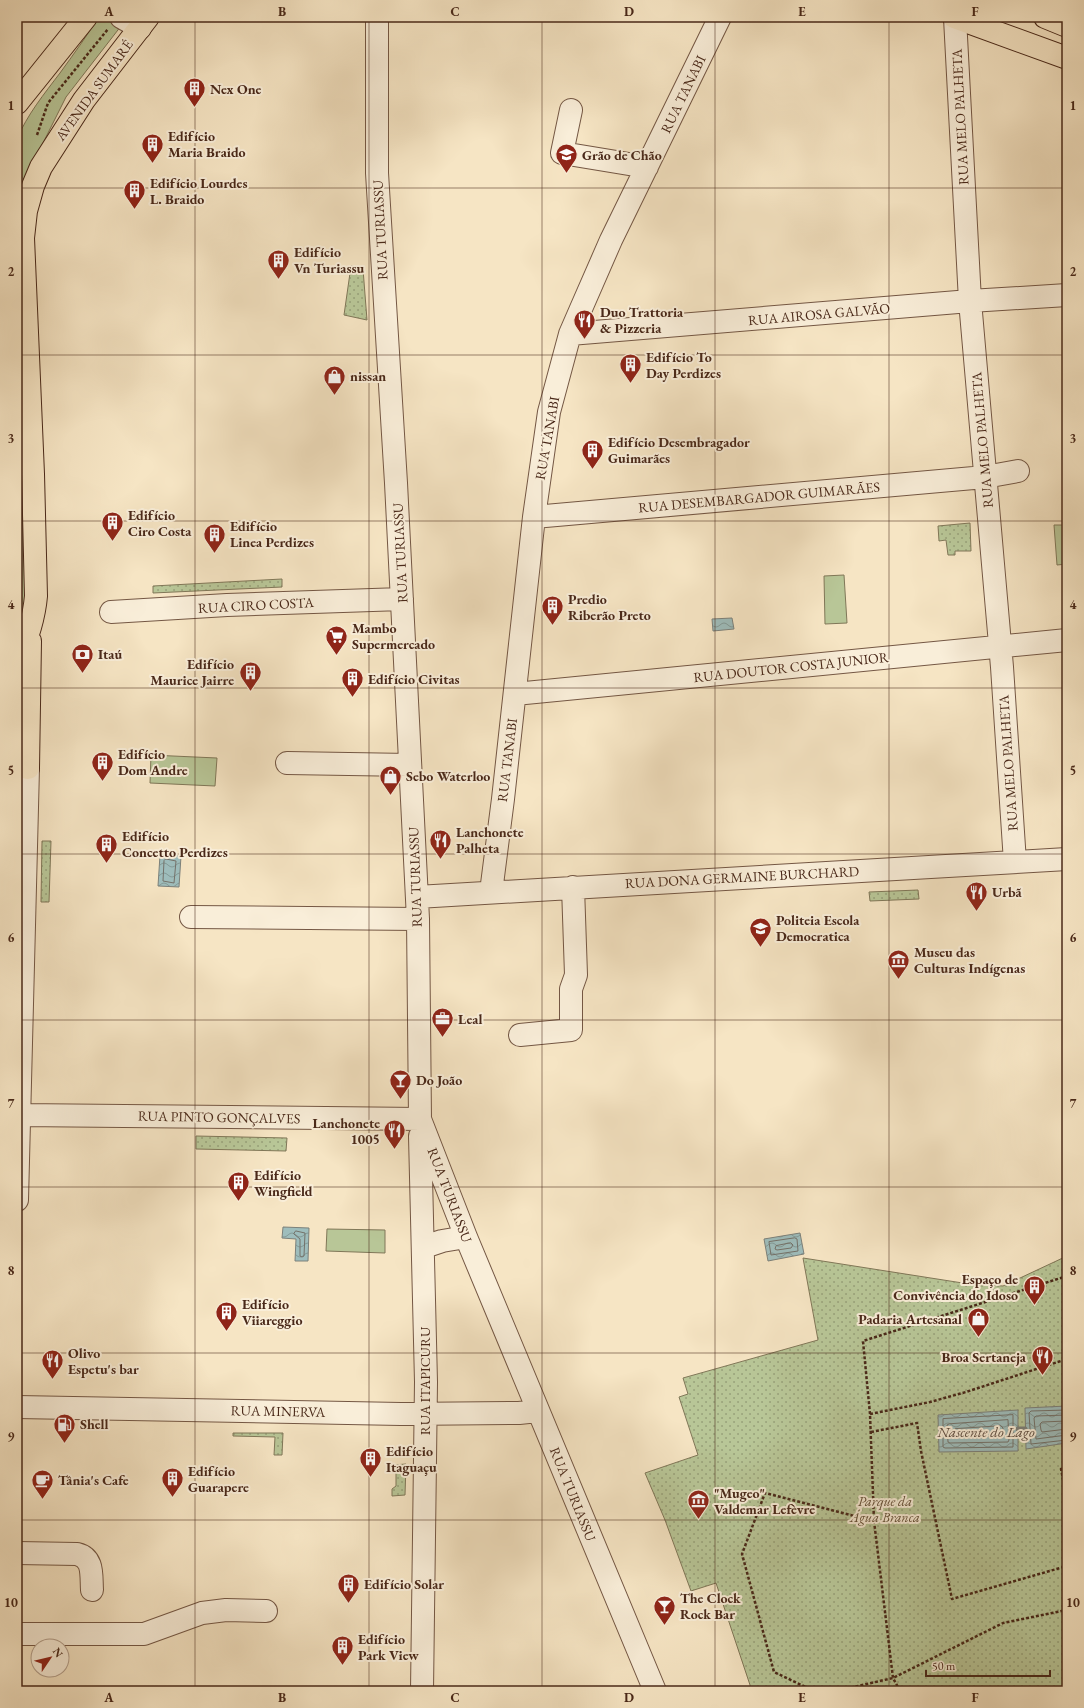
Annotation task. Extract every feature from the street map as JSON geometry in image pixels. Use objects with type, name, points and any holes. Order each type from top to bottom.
[{"type":"main road","points":[[18,101],[86,17]]},
{"type":"main road","points":[[955,17],[1067,58]]},
{"type":"main road","points":[[1045,17],[1067,26]]},
{"type":"main road","name":"AVENIDA SUMARÉ","points":[[17,662],[30,629],[34,613],[36,566],[23,370],[23,238],[26,211],[33,186],[42,167],[84,100],[144,22]]},
{"type":"main road","points":[[28,768],[30,629]]},
{"type":"street","points":[[121,17],[144,22]]},
{"type":"street","name":"RUA TURIASSU","points":[[377,17],[377,173],[402,599],[417,897],[420,1119]]},
{"type":"street","name":"RUA TANABI","points":[[491,892],[515,694],[534,517],[549,412],[570,334],[611,240],[720,17]]},
{"type":"street","name":"RUA MELO PALHETA","points":[[955,17],[970,301],[1000,647],[1015,862]]},
{"type":"street","points":[[571,110],[562,153],[647,167]]},
{"type":"street","name":"RUA AIROSA GALVÃO","points":[[570,334],[970,301],[1067,295]]},
{"type":"street","name":"RUA DESEMBARGADOR GUIMARÃES","points":[[534,517],[891,492],[1018,471]]},
{"type":"street","name":"RUA CIRO COSTA","points":[[111,612],[227,605],[402,599]]},
{"type":"street","name":"RUA DOUTOR COSTA JUNIOR","points":[[515,694],[1067,640]]},
{"type":"street","points":[[17,740],[28,768],[17,1200]]},
{"type":"street","points":[[287,763],[410,764]]},
{"type":"street","name":"RUA DONA GERMAINE BURCHARD","points":[[417,897],[1067,858]]},
{"type":"street","points":[[520,1035],[571,1030],[571,989],[576,975],[573,887]]},
{"type":"street","points":[[190,916],[418,920]]},
{"type":"street","name":"RUA PINTO GONÇALVES","points":[[19,1115],[420,1119]]},
{"type":"street","name":"RUA ITAPICURU","points":[[420,1119],[429,1167],[424,1247],[426,1413],[422,1691]]},
{"type":"street","name":"RUA TURIASSU","points":[[429,1167],[466,1237],[655,1691]]},
{"type":"street","points":[[424,1247],[442,1241],[466,1237]]},
{"type":"street","name":"RUA MINERVA","points":[[17,1406],[426,1413],[519,1413],[538,1410]]},
{"type":"street","points":[[17,1553],[77,1554],[85,1557],[90,1564],[92,1590]]},
{"type":"street","points":[[17,1634],[144,1634],[202,1613],[226,1610],[266,1611]]},
{"type":"path","points":[[900,1691],[893,1678],[874,1521],[870,1414],[863,1341],[1067,1276]]},
{"type":"path","points":[[870,1414],[930,1402],[966,1392],[1067,1359]]},
{"type":"path","points":[[871,1432],[917,1423],[921,1451],[952,1599],[1067,1566]]},
{"type":"path","points":[[1067,1468],[1061,1469],[1067,1500]]},
{"type":"path","points":[[814,1691],[774,1672],[742,1554],[765,1492],[874,1521]]},
{"type":"path","points":[[836,1691],[893,1678],[1003,1624],[1067,1610]]},
{"type":"green space","points":[[99,17],[128,17],[66,97],[28,173],[17,230],[17,139],[36,105],[75,53]]},
{"type":"green space","points":[[351,266],[363,269],[367,320],[344,315]]},
{"type":"green space","points":[[17,295],[29,605],[17,634]]},
{"type":"green space","points":[[970,523],[971,551],[955,551],[955,555],[948,555],[946,540],[939,541],[938,526]]},
{"type":"green space","points":[[1054,525],[1067,525],[1067,564],[1057,565]]},
{"type":"green space","points":[[844,575],[847,623],[825,624],[824,576]]},
{"type":"green space","points":[[282,579],[282,587],[153,593],[153,586]]},
{"type":"green space","points":[[151,755],[217,758],[215,786],[150,783]]},
{"type":"green space","points":[[42,841],[51,841],[49,902],[41,902]]},
{"type":"green space","points":[[918,890],[919,899],[870,901],[869,892]]},
{"type":"green space","points":[[196,1136],[287,1138],[286,1151],[196,1149]]},
{"type":"green space","points":[[327,1229],[385,1230],[385,1253],[326,1251]]},
{"type":"green space","name":"Parque da Água Branca","points":[[1067,1256],[1067,1691],[752,1691],[716,1583],[691,1591],[665,1520],[645,1473],[698,1455],[679,1397],[688,1394],[683,1378],[818,1340],[803,1258],[969,1284],[1003,1286]]},
{"type":"green space","points":[[233,1433],[283,1433],[282,1455],[274,1455],[275,1437],[233,1436]]},
{"type":"green space","points":[[406,1464],[405,1495],[392,1496],[392,1489],[396,1486],[396,1474],[393,1471],[393,1465]]},
{"type":"water","points":[[732,618],[734,629],[713,631],[712,619]]},
{"type":"water","points":[[160,855],[181,856],[179,887],[158,886]]},
{"type":"water","points":[[283,1227],[309,1228],[308,1261],[295,1261],[296,1239],[282,1238]]},
{"type":"water","points":[[800,1233],[804,1254],[768,1261],[764,1239]]},
{"type":"water","points":[[1067,1406],[1067,1443],[1026,1449],[1025,1408]]},
{"type":"water","name":"Nascente do Lago","points":[[1018,1410],[1018,1451],[939,1452],[938,1415]]},
{"type":"waterway","points":[[1018,1429],[1025,1429]]},
{"type":"place","name":"Nex One","points":[[195,108]]},
{"type":"place","name":"Edifício Maria Braido","points":[[152,164]]},
{"type":"place","name":"Grão de Chão","points":[[566,174]]},
{"type":"place","name":"Edifício Lourdes L. Braido","points":[[134,210]]},
{"type":"place","name":"Edifício Vn Turiassu","points":[[278,280]]},
{"type":"place","name":"Duo Trattoria & Pizzeria","points":[[585,340]]},
{"type":"place","name":"Edifício To Day Perdizes","points":[[631,384]]},
{"type":"place","name":"nissan","points":[[335,396]]},
{"type":"place","name":"Edifício Desembragador Guimarães","points":[[592,470]]},
{"type":"place","name":"Edifício Ciro Costa","points":[[112,542]]},
{"type":"place","name":"Edifício Linea Perdizes","points":[[214,554]]},
{"type":"place","name":"Predio Riberão Preto","points":[[552,626]]},
{"type":"place","name":"Mambo Supermercado","points":[[336,656]]},
{"type":"place","name":"Itaú","points":[[83,674]]},
{"type":"place","name":"Edifício Maurice Jairre","points":[[250,692]]},
{"type":"place","name":"Edifício Civitas","points":[[352,698]]},
{"type":"place","name":"Edifício Dom Andre","points":[[102,782]]},
{"type":"place","name":"Sebo Waterloo","points":[[391,796]]},
{"type":"place","name":"Lanchonete Palheta","points":[[441,860]]},
{"type":"place","name":"Edifício Concetto Perdizes","points":[[107,864]]},
{"type":"place","name":"Urbã","points":[[977,912]]},
{"type":"place","name":"Politeia Escola Democratica","points":[[761,948]]},
{"type":"place","name":"Museu das Culturas Indígenas","points":[[899,980]]},
{"type":"place","name":"Leal","points":[[442,1038]]},
{"type":"place","name":"Do João","points":[[400,1100]]},
{"type":"place","name":"Lanchonete 1005","points":[[395,1150]]},
{"type":"place","name":"Edifício Wingfield","points":[[239,1202]]},
{"type":"place","name":"Espaço de Convivência do Idoso","points":[[1034,1306]]},
{"type":"place","name":"Edifício Viiareggio","points":[[226,1332]]},
{"type":"place","name":"Padaria Artesanal","points":[[978,1338]]},
{"type":"place","name":"Broa Sertaneja","points":[[1042,1376]]},
{"type":"place","name":"Olivo Espetu's bar","points":[[53,1380]]},
{"type":"place","name":"Shell","points":[[65,1444]]},
{"type":"place","name":"Edifício Itaguaçu","points":[[370,1478]]},
{"type":"place","name":"Edifício Guarapere","points":[[172,1498]]},
{"type":"place","name":"Tânia's Cafe","points":[[42,1500]]},
{"type":"place","name":"\"Mugeo\" Valdemar Lefèvre","points":[[699,1520]]},
{"type":"place","name":"Edifício Solar","points":[[349,1604]]},
{"type":"place","name":"The Clock Rock Bar","points":[[664,1626]]},
{"type":"place","name":"Edifício Park View","points":[[343,1666]]}]
